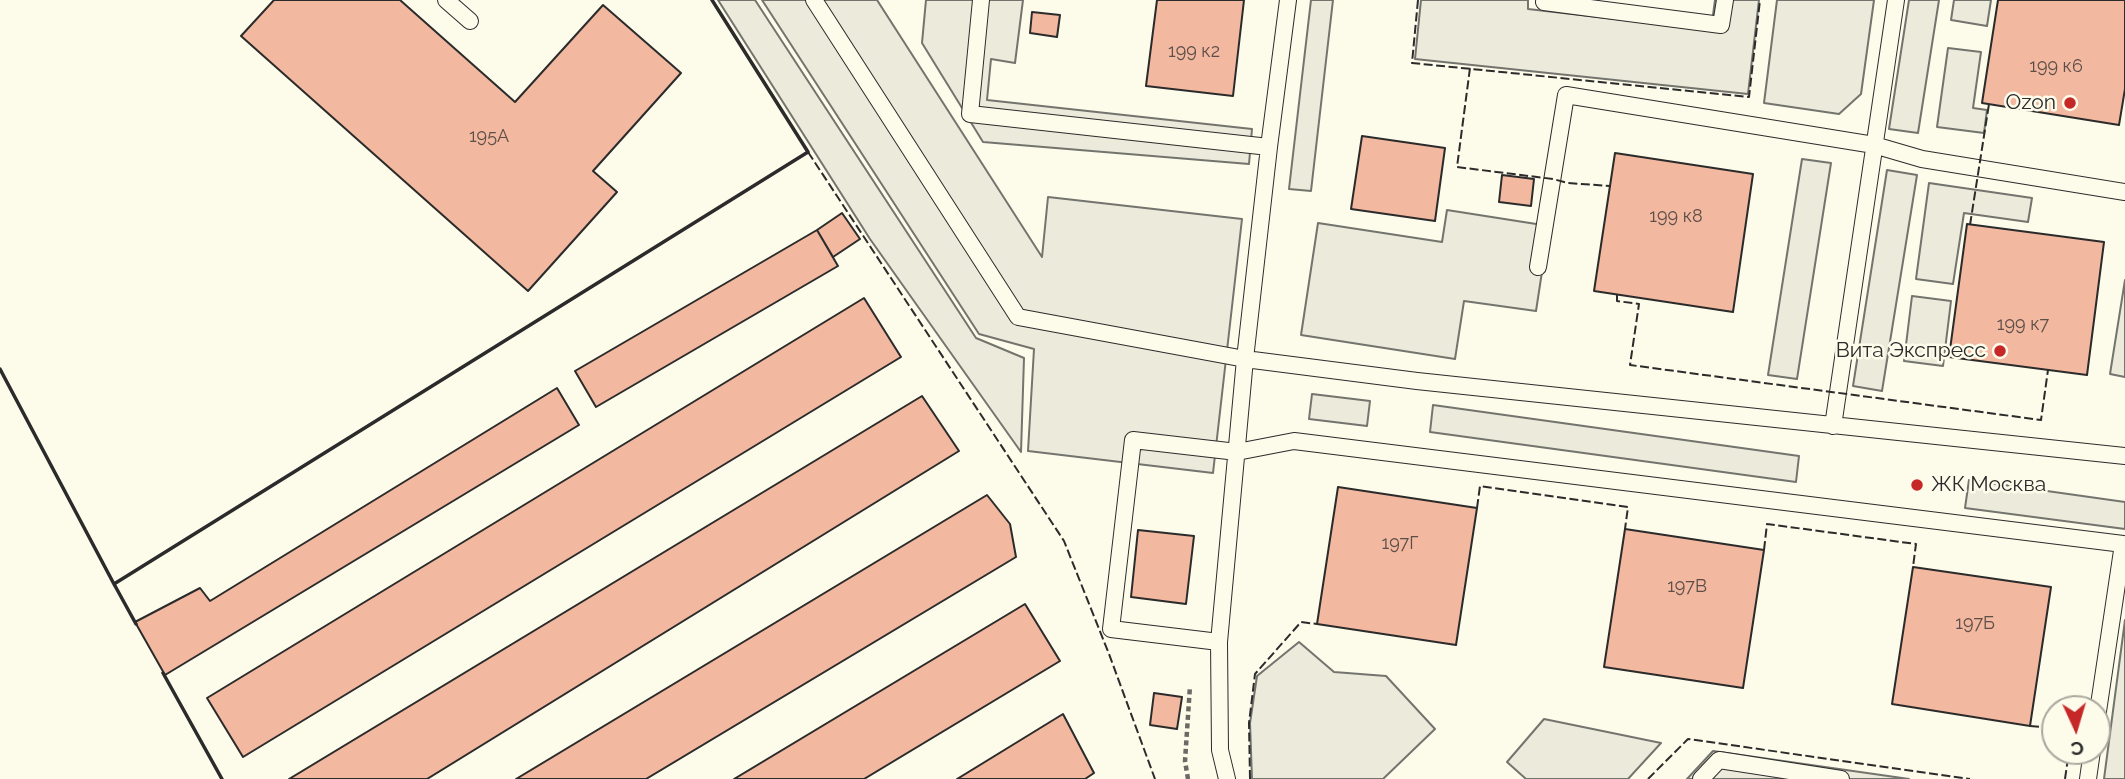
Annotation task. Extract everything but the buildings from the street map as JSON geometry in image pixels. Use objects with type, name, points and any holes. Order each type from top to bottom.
[{"type":"lane","points":[[446,0],[470,21]]},
{"type":"lane","points":[[814,0],[1018,317],[1245,359],[1417,381],[2125,456]]},
{"type":"lane","points":[[981,0],[970,114],[1269,147]]},
{"type":"lane","points":[[1227,779],[1220,750],[1219,642],[1245,359],[1288,0]]},
{"type":"lane","points":[[1545,0],[1544,2],[1721,24],[1724,0]]},
{"type":"lane","points":[[1833,426],[1896,0]]},
{"type":"lane","points":[[1538,267],[1566,94],[1874,145],[1922,159],[2125,192]]},
{"type":"lane","points":[[1219,642],[1111,629],[1133,440],[1237,452],[1294,442],[2123,544],[2100,695]]},
{"type":"lane","points":[[1701,779],[1719,760],[1841,779]]},
{"type":"shaded area","points":[[718,0],[755,0],[976,338],[1024,358],[1021,452],[870,239]]},
{"type":"shaded area","points":[[762,0],[877,0],[1042,257],[1048,197],[1242,219],[1213,473],[1028,451],[1034,349],[979,334]]},
{"type":"shaded area","points":[[926,0],[1023,0],[1015,63],[991,59],[987,100],[1252,129],[1249,164],[983,142],[922,43]]},
{"type":"shaded area","points":[[1311,0],[1333,0],[1311,191],[1289,189]]},
{"type":"shaded area","points":[[1421,0],[1528,0],[1528,9],[1711,30],[1715,0],[1759,0],[1748,94],[1415,59]]},
{"type":"shaded area","points":[[1777,0],[1874,0],[1861,94],[1839,114],[1764,103]]},
{"type":"shaded area","points":[[1909,0],[1939,0],[1918,133],[1889,129]]},
{"type":"shaded area","points":[[1954,0],[1991,0],[1987,26],[1951,20]]},
{"type":"shaded area","points":[[1948,48],[1981,52],[1973,108],[1987,110],[1984,133],[1937,127]]},
{"type":"shaded area","points":[[1802,159],[1831,163],[1797,379],[1768,375]]},
{"type":"shaded area","points":[[1887,170],[1917,175],[1882,391],[1853,386]]},
{"type":"shaded area","points":[[1929,183],[2032,198],[2028,222],[1964,213],[1953,284],[1916,279]]},
{"type":"shaded area","points":[[1447,210],[1549,226],[1536,311],[1464,301],[1455,359],[1301,335],[1318,223],[1442,242]]},
{"type":"shaded area","points":[[2125,280],[2125,377],[2110,374]]},
{"type":"shaded area","points":[[1912,296],[1951,301],[1943,366],[1904,361]]},
{"type":"shaded area","points":[[1312,394],[1370,401],[1367,426],[1309,419]]},
{"type":"shaded area","points":[[1433,405],[1799,456],[1796,482],[1430,432]]},
{"type":"shaded area","points":[[1969,480],[2125,502],[2125,529],[1965,508]]},
{"type":"shaded area","points":[[2125,620],[2125,779],[2104,779],[2106,765],[2111,765],[2111,726]]},
{"type":"shaded area","points":[[1299,642],[1334,672],[1386,676],[1435,729],[1383,779],[1252,779],[1250,723],[1257,676]]},
{"type":"shaded area","points":[[1544,719],[1661,743],[1628,779],[1526,779],[1507,762]]},
{"type":"shaded area","points":[[1713,751],[1909,779],[1687,779]]},
{"type":"fence","points":[[1418,0],[1412,63],[1749,97],[1760,0]]},
{"type":"fence","points":[[1470,68],[1457,167],[1568,183],[1610,186]]},
{"type":"fence","points":[[1970,225],[1989,104]]},
{"type":"fence","points":[[808,152],[1064,541],[1155,779]]},
{"type":"fence","points":[[1617,295],[1617,301],[1639,304],[1630,365],[2041,420],[2048,370]]},
{"type":"fence","points":[[1477,508],[1480,486],[1628,507],[1625,529]]},
{"type":"fence","points":[[1764,550],[1767,524],[1916,544],[1913,567]]},
{"type":"fence","points":[[1250,779],[1249,723],[1255,674],[1301,622],[1317,624]]},
{"type":"fence","points":[[2030,726],[2041,727]]},
{"type":"fence","points":[[1648,779],[1688,739],[1970,779]]},
{"type":"fence","points":[[2065,779],[2067,765]]},
{"type":"wall","points":[[136,624],[114,584],[808,152],[712,0]]},
{"type":"wall","points":[[0,369],[115,586]]},
{"type":"wall","points":[[163,673],[222,779]]},
{"type":"place","name":"Ozon","points":[[2070,103]]},
{"type":"place","name":"Вита Экспресс","points":[[2000,351]]},
{"type":"place","name":"ЖК Москва","points":[[1917,485]]}]
